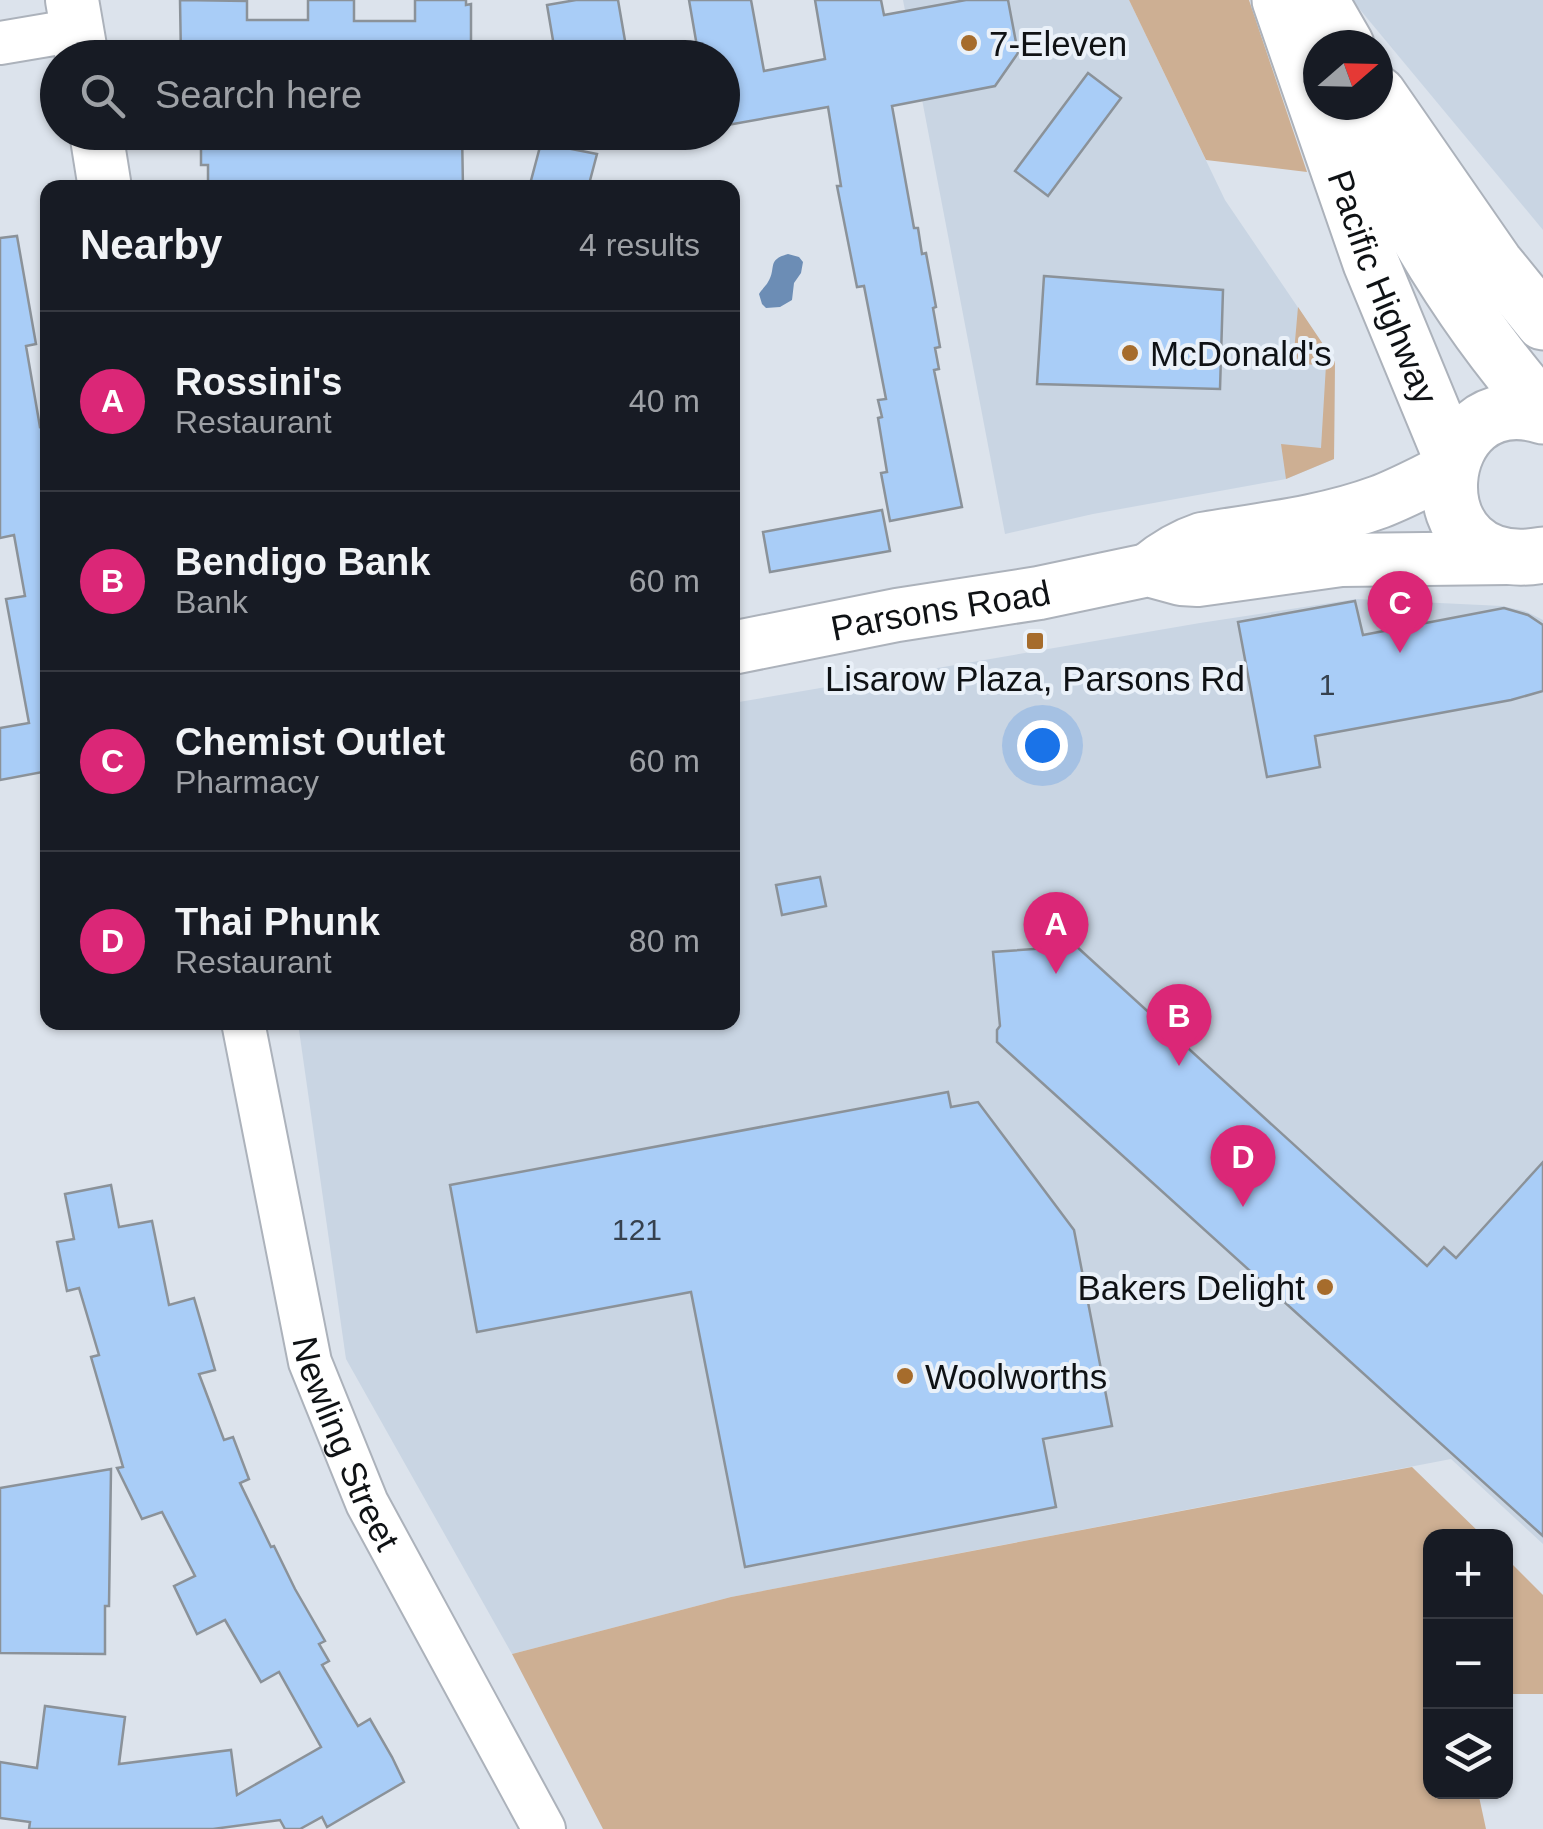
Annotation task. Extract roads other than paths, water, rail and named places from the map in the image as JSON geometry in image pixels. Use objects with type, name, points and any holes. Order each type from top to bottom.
[{"type":"main road","name":"Pacific Highway","points":[[1280,0],[1371,263],[1451,464],[1447,486],[1456,518],[1465,533],[1492,553],[1530,559]]},
{"type":"main road","points":[[1307,0],[1318,30]]},
{"type":"main road","points":[[1320,0],[1337,30]]},
{"type":"main road","points":[[1393,115],[1496,263],[1543,322]]},
{"type":"main road","name":"Pacific Highway","points":[[1357,120],[1436,268],[1463,310],[1543,413]]},
{"type":"main road","points":[[1451,464],[1460,444],[1484,421],[1500,414],[1543,413]]},
{"type":"street","points":[[0,43],[77,29]]},
{"type":"street","points":[[99,150],[105,180]]},
{"type":"street","name":"Parsons Road","points":[[740,646],[1148,570],[1202,539],[1347,512],[1383,500],[1451,464]]},
{"type":"street","name":"Parsons Road","points":[[1148,570],[1198,580],[1341,560],[1530,559]]},
{"type":"street","name":"Newling Street","points":[[245,1030],[310,1362],[367,1503],[526,1823]]},
{"type":"water","points":[[788,254],[803,262],[792,300],[780,307],[766,308],[759,294],[771,277],[774,262]]},
{"type":"place","name":"7-Eleven","points":[[969,43]]},
{"type":"place","name":"McDonald's","points":[[1130,353]]},
{"type":"place","name":"Lisarow Plaza, Parsons Rd","points":[[1035,641]]},
{"type":"place","name":"Chemist Outlet","points":[[1400,653]]},
{"type":"place","name":"Rossini's","points":[[1056,974]]},
{"type":"place","name":"Bendigo Bank","points":[[1179,1066]]},
{"type":"place","name":"Thai Phunk","points":[[1243,1207]]},
{"type":"place","name":"Bakers Delight","points":[[1325,1287]]},
{"type":"place","name":"Woolworths","points":[[905,1376]]}]
